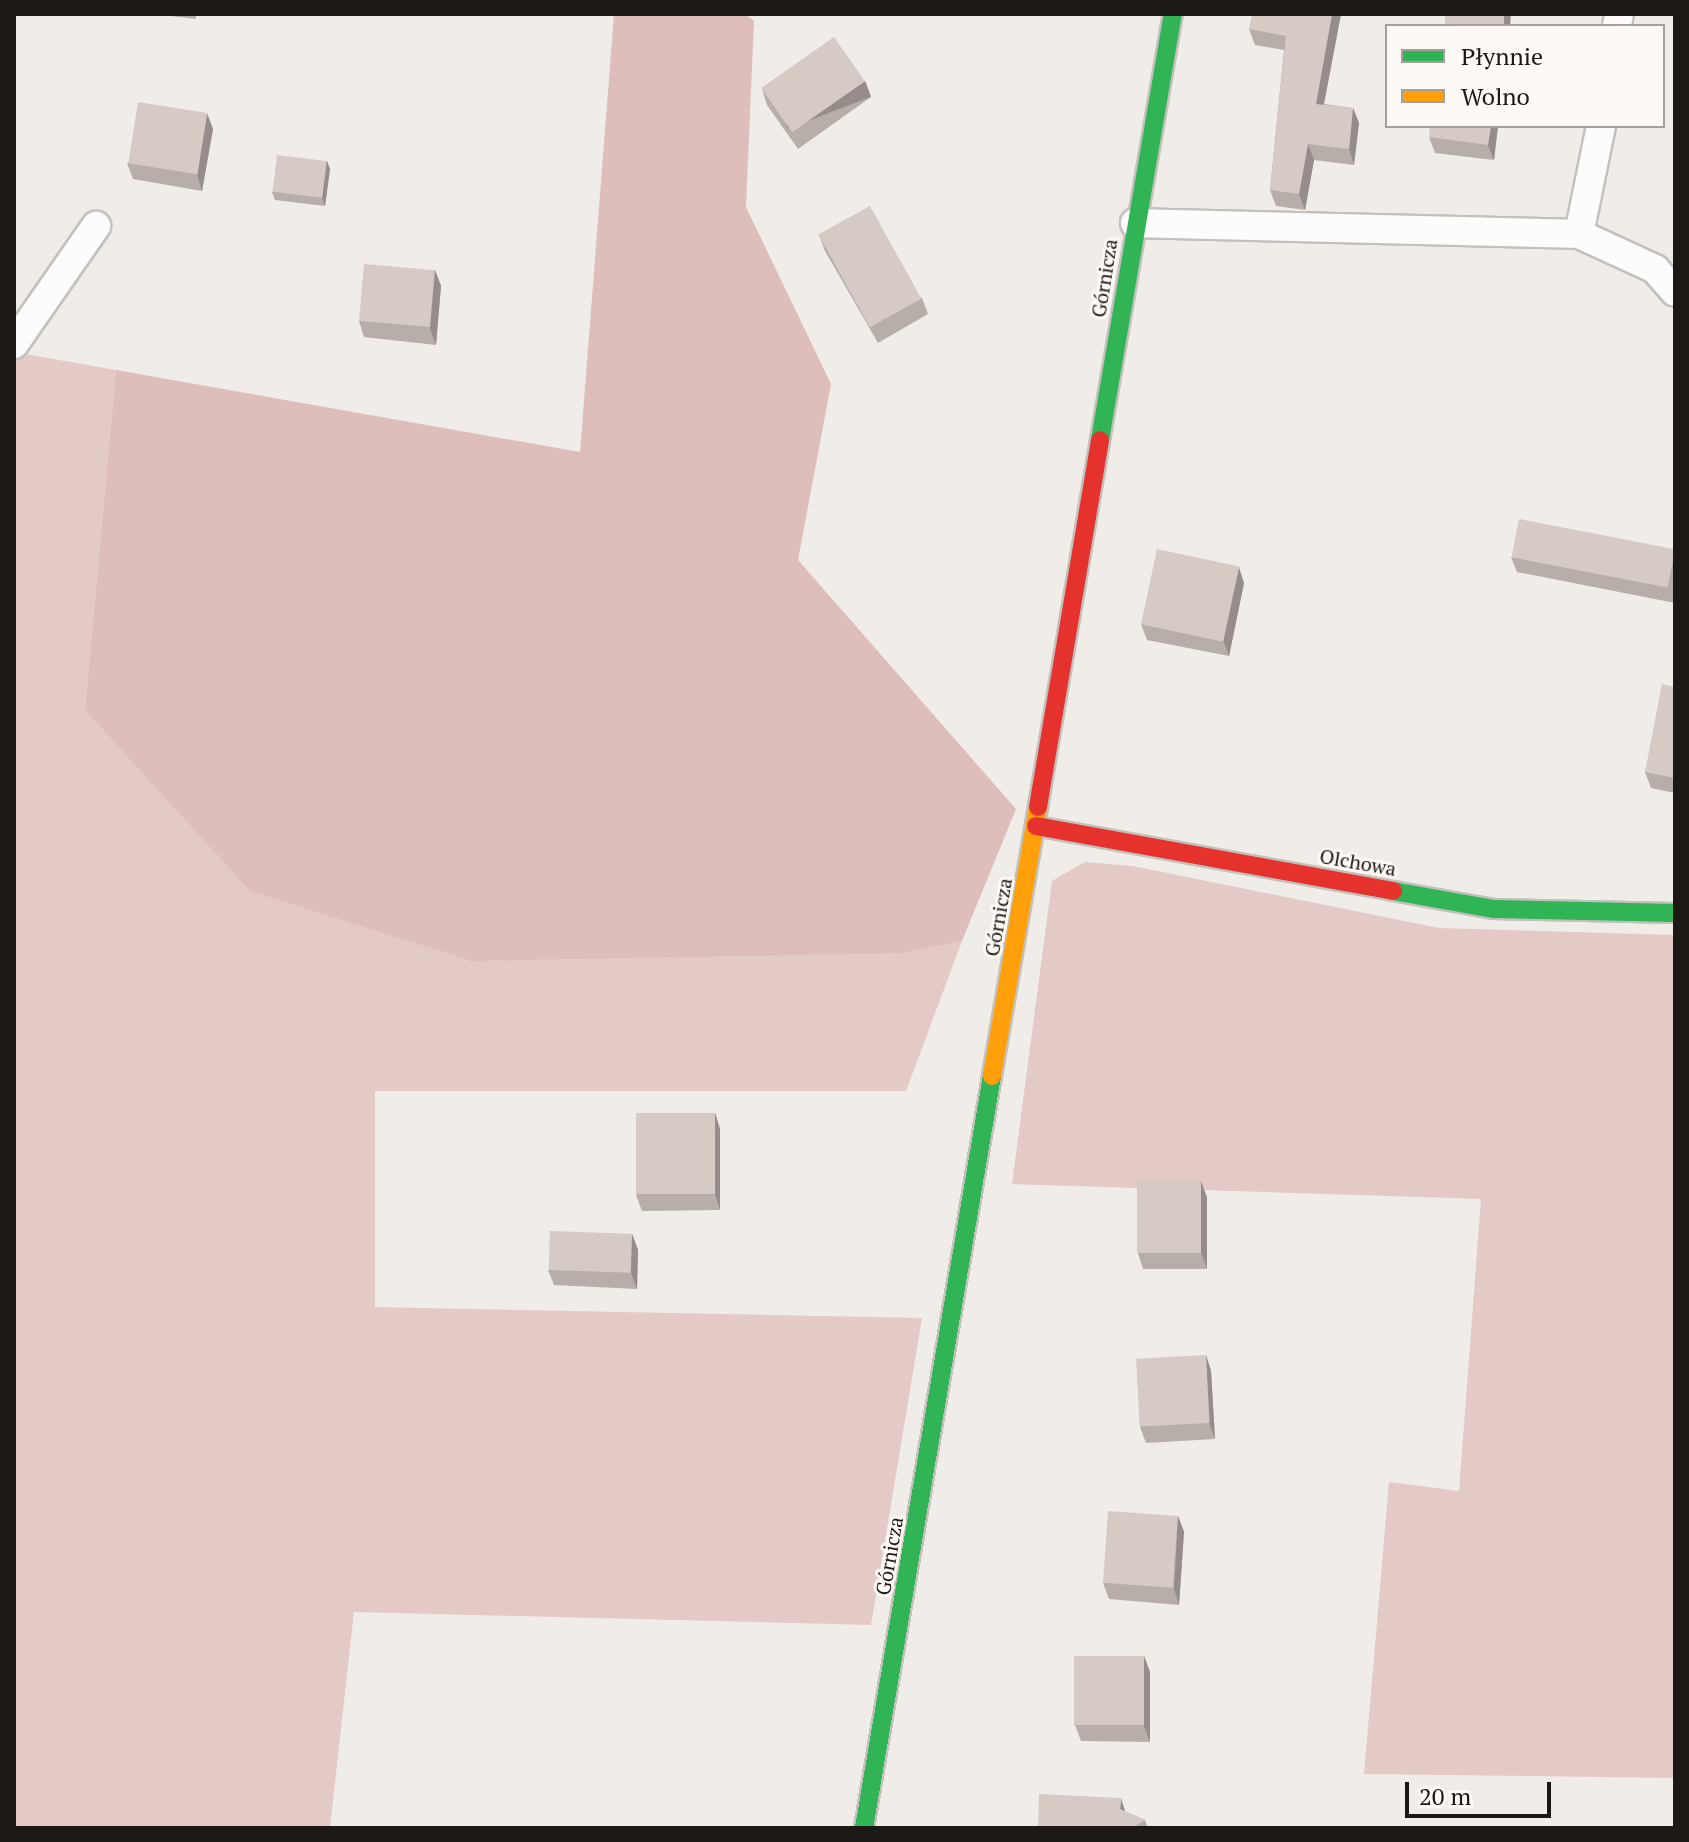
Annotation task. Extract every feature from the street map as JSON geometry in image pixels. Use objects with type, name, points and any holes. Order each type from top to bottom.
[{"type":"street","name":"Górnicza","points":[[864,1828],[1173,14]]},
{"type":"street","name":"Olchowa","points":[[1036,826],[1494,909],[1675,913]]},
{"type":"lane","points":[[1579,234],[1601,128]]},
{"type":"lane","points":[[1135,223],[1579,234],[1655,269],[1675,292]]},
{"type":"lane","points":[[14,344],[96,226]]},
{"type":"shaded area","points":[[614,14],[745,14],[754,21],[746,207],[831,384],[798,560],[1016,809],[962,941],[904,953],[472,961],[250,891],[85,710],[116,370],[580,452]]},
{"type":"shaded area","points":[[14,352],[116,370],[85,710],[903,953],[962,941],[906,1091],[375,1091],[375,1307],[922,1318],[871,1625],[354,1612],[330,1828],[14,1828]]},
{"type":"shaded area","points":[[1085,862],[1133,866],[1439,928],[1675,935],[1675,1778],[1364,1774],[1389,1482],[1459,1491],[1481,1199],[1012,1184],[1052,881]]},
{"type":"building","points":[[1252,14],[1332,14],[1316,104],[1353,108],[1349,149],[1308,144],[1299,194],[1270,190],[1286,36],[1249,29]]},
{"type":"building","points":[[1445,14],[1504,14],[1504,24],[1445,24]]},
{"type":"building","points":[[834,37],[865,81],[792,132],[761,88]]},
{"type":"building","points":[[138,102],[207,113],[197,174],[128,163]]},
{"type":"building","points":[[1430,128],[1491,128],[1488,145],[1429,137]]},
{"type":"building","points":[[277,155],[327,161],[322,198],[272,192]]},
{"type":"building","points":[[870,206],[921,299],[870,327],[818,235]]},
{"type":"building","points":[[364,264],[435,270],[430,327],[359,321]]},
{"type":"building","points":[[1519,519],[1675,549],[1668,588],[1512,557]]},
{"type":"building","points":[[1157,549],[1239,566],[1223,642],[1141,624]]},
{"type":"building","points":[[1662,684],[1675,687],[1675,778],[1645,772]]},
{"type":"building","points":[[636,1113],[715,1113],[715,1194],[636,1194]]},
{"type":"building","points":[[1137,1181],[1201,1181],[1201,1253],[1137,1253]]},
{"type":"building","points":[[550,1231],[632,1234],[631,1273],[549,1270]]},
{"type":"building","points":[[1206,1355],[1210,1423],[1140,1427],[1136,1359]]},
{"type":"building","points":[[1108,1511],[1178,1516],[1173,1588],[1103,1583]]},
{"type":"building","points":[[1074,1656],[1144,1656],[1144,1725],[1074,1725]]},
{"type":"building","points":[[1039,1794],[1121,1798],[1120,1809],[1145,1820],[1132,1828],[1038,1828]]},
{"type":"traffic: fast","points":[[1100,440],[1173,14]]},
{"type":"traffic: fast","points":[[1393,891],[1494,909],[1675,913]]},
{"type":"traffic: fast","points":[[864,1828],[992,1076]]},
{"type":"traffic: slow","points":[[992,1076],[1038,807]]},
{"type":"traffic: jam","points":[[1038,807],[1100,440]]},
{"type":"traffic: jam","points":[[1036,826],[1393,891]]}]
